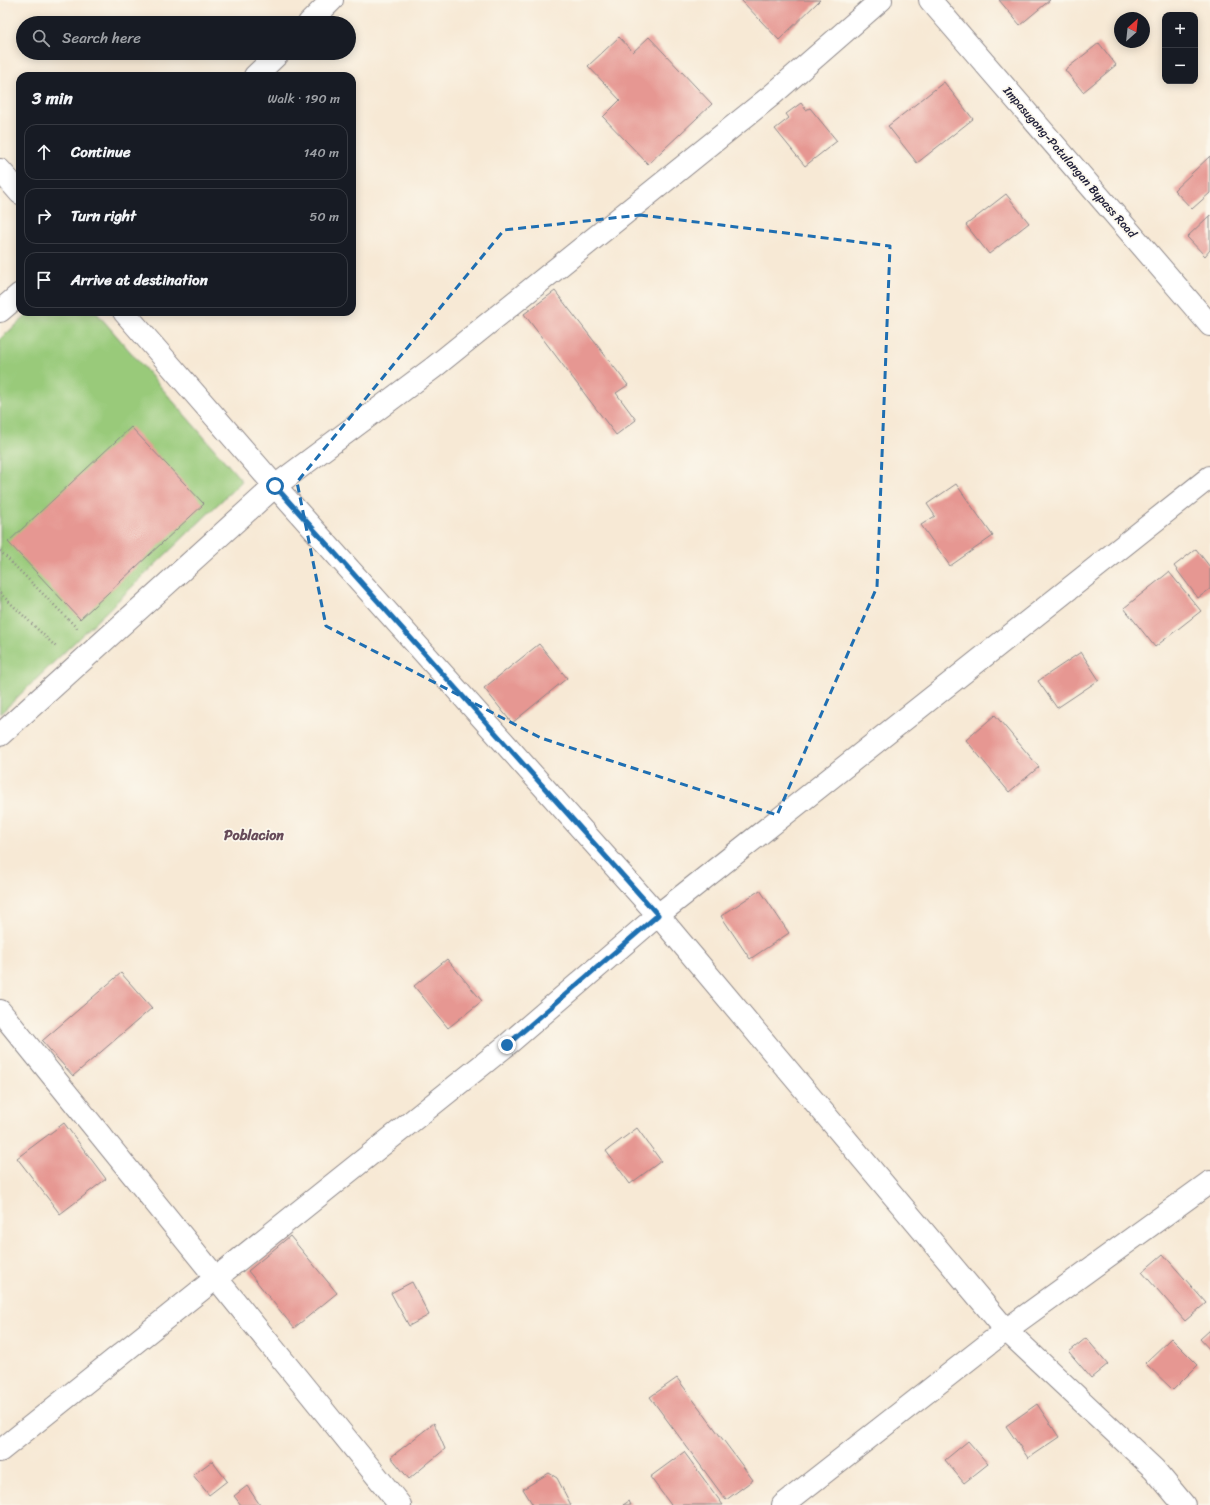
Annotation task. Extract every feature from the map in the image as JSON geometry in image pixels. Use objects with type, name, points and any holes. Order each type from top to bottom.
[{"type":"street","points":[[316,16],[332,0]]},
{"type":"street","points":[[0,735],[275,486],[440,364],[772,95],[881,0]]},
{"type":"street","name":"Impasugong-Patulangan Bypass Road","points":[[930,0],[1210,325]]},
{"type":"street","points":[[260,72],[272,60]]},
{"type":"street","points":[[0,170],[16,188]]},
{"type":"street","points":[[0,311],[16,297]]},
{"type":"street","points":[[127,316],[275,486],[658,915],[1006,1330],[1154,1469],[1184,1505]]},
{"type":"street","points":[[0,1451],[218,1278],[507,1045],[658,915],[1210,477]]},
{"type":"street","points":[[0,1011],[218,1278],[400,1505]]},
{"type":"street","points":[[784,1505],[1006,1330],[1210,1182]]},
{"type":"path","points":[[0,551],[96,648]]},
{"type":"path","points":[[0,593],[76,666]]},
{"type":"highlighted area","points":[[640,215],[890,246],[877,587],[777,815],[541,738],[326,626],[297,482],[504,230]]},
{"type":"green space","points":[[26,316],[99,316],[242,481],[0,714],[0,339]]},
{"type":"building","points":[[741,0],[820,0],[779,40]]},
{"type":"building","points":[[999,0],[1050,0],[1020,25]]},
{"type":"building","points":[[619,37],[633,52],[649,37],[712,104],[648,164],[603,117],[620,100],[588,66]]},
{"type":"building","points":[[1099,43],[1116,65],[1083,92],[1065,70]]},
{"type":"building","points":[[944,82],[973,119],[917,163],[888,126]]},
{"type":"building","points":[[801,103],[806,110],[810,108],[837,141],[805,166],[775,129],[789,118],[786,114]]},
{"type":"building","points":[[1210,156],[1210,193],[1192,209],[1174,190]]},
{"type":"building","points":[[1006,194],[1029,223],[989,254],[966,225]]},
{"type":"building","points":[[1210,215],[1210,250],[1205,256],[1187,237]]},
{"type":"building","points":[[555,291],[628,385],[616,393],[636,420],[616,435],[524,314]]},
{"type":"building","points":[[131,427],[204,504],[80,619],[8,542]]},
{"type":"building","points":[[956,484],[993,536],[950,566],[921,525],[935,516],[927,504]]},
{"type":"building","points":[[1196,549],[1210,567],[1210,589],[1198,598],[1174,566]]},
{"type":"building","points":[[1169,572],[1201,611],[1155,647],[1124,608]]},
{"type":"building","points":[[539,644],[567,678],[512,723],[484,688]]},
{"type":"building","points":[[1081,652],[1099,680],[1057,708],[1038,681]]},
{"type":"building","points":[[995,715],[1039,767],[1009,792],[966,740]]},
{"type":"building","points":[[760,890],[789,933],[750,959],[721,916]]},
{"type":"building","points":[[447,959],[482,1001],[448,1028],[414,986]]},
{"type":"building","points":[[121,973],[152,1008],[73,1076],[42,1041]]},
{"type":"building","points":[[64,1123],[106,1179],[60,1214],[17,1158]]},
{"type":"building","points":[[637,1128],[661,1161],[630,1184],[606,1151]]},
{"type":"building","points":[[290,1236],[337,1293],[294,1328],[248,1271]]},
{"type":"building","points":[[1163,1254],[1206,1303],[1185,1321],[1142,1272]]},
{"type":"building","points":[[412,1282],[429,1315],[409,1326],[391,1293]]},
{"type":"building","points":[[1210,1330],[1210,1350],[1200,1339]]},
{"type":"building","points":[[1086,1338],[1108,1364],[1091,1378],[1069,1352]]},
{"type":"building","points":[[1171,1338],[1198,1365],[1173,1390],[1145,1363]]},
{"type":"building","points":[[677,1378],[753,1480],[726,1500],[650,1397]]},
{"type":"building","points":[[1037,1404],[1059,1437],[1028,1458],[1006,1426]]},
{"type":"building","points":[[434,1423],[445,1449],[409,1479],[391,1457]]},
{"type":"building","points":[[968,1441],[988,1464],[964,1483],[945,1460]]},
{"type":"building","points":[[684,1452],[723,1505],[671,1505],[650,1477]]},
{"type":"building","points":[[212,1461],[227,1481],[209,1495],[193,1475]]},
{"type":"building","points":[[549,1473],[557,1478],[571,1505],[533,1505],[523,1489]]},
{"type":"building","points":[[247,1486],[260,1505],[241,1505],[234,1496]]},
{"type":"building","points":[[629,1501],[631,1505],[623,1505]]},
{"type":"district","name":"Poblacion","points":[[254,835]]},
{"type":"route","points":[[275,486],[658,915],[507,1045]]}]
